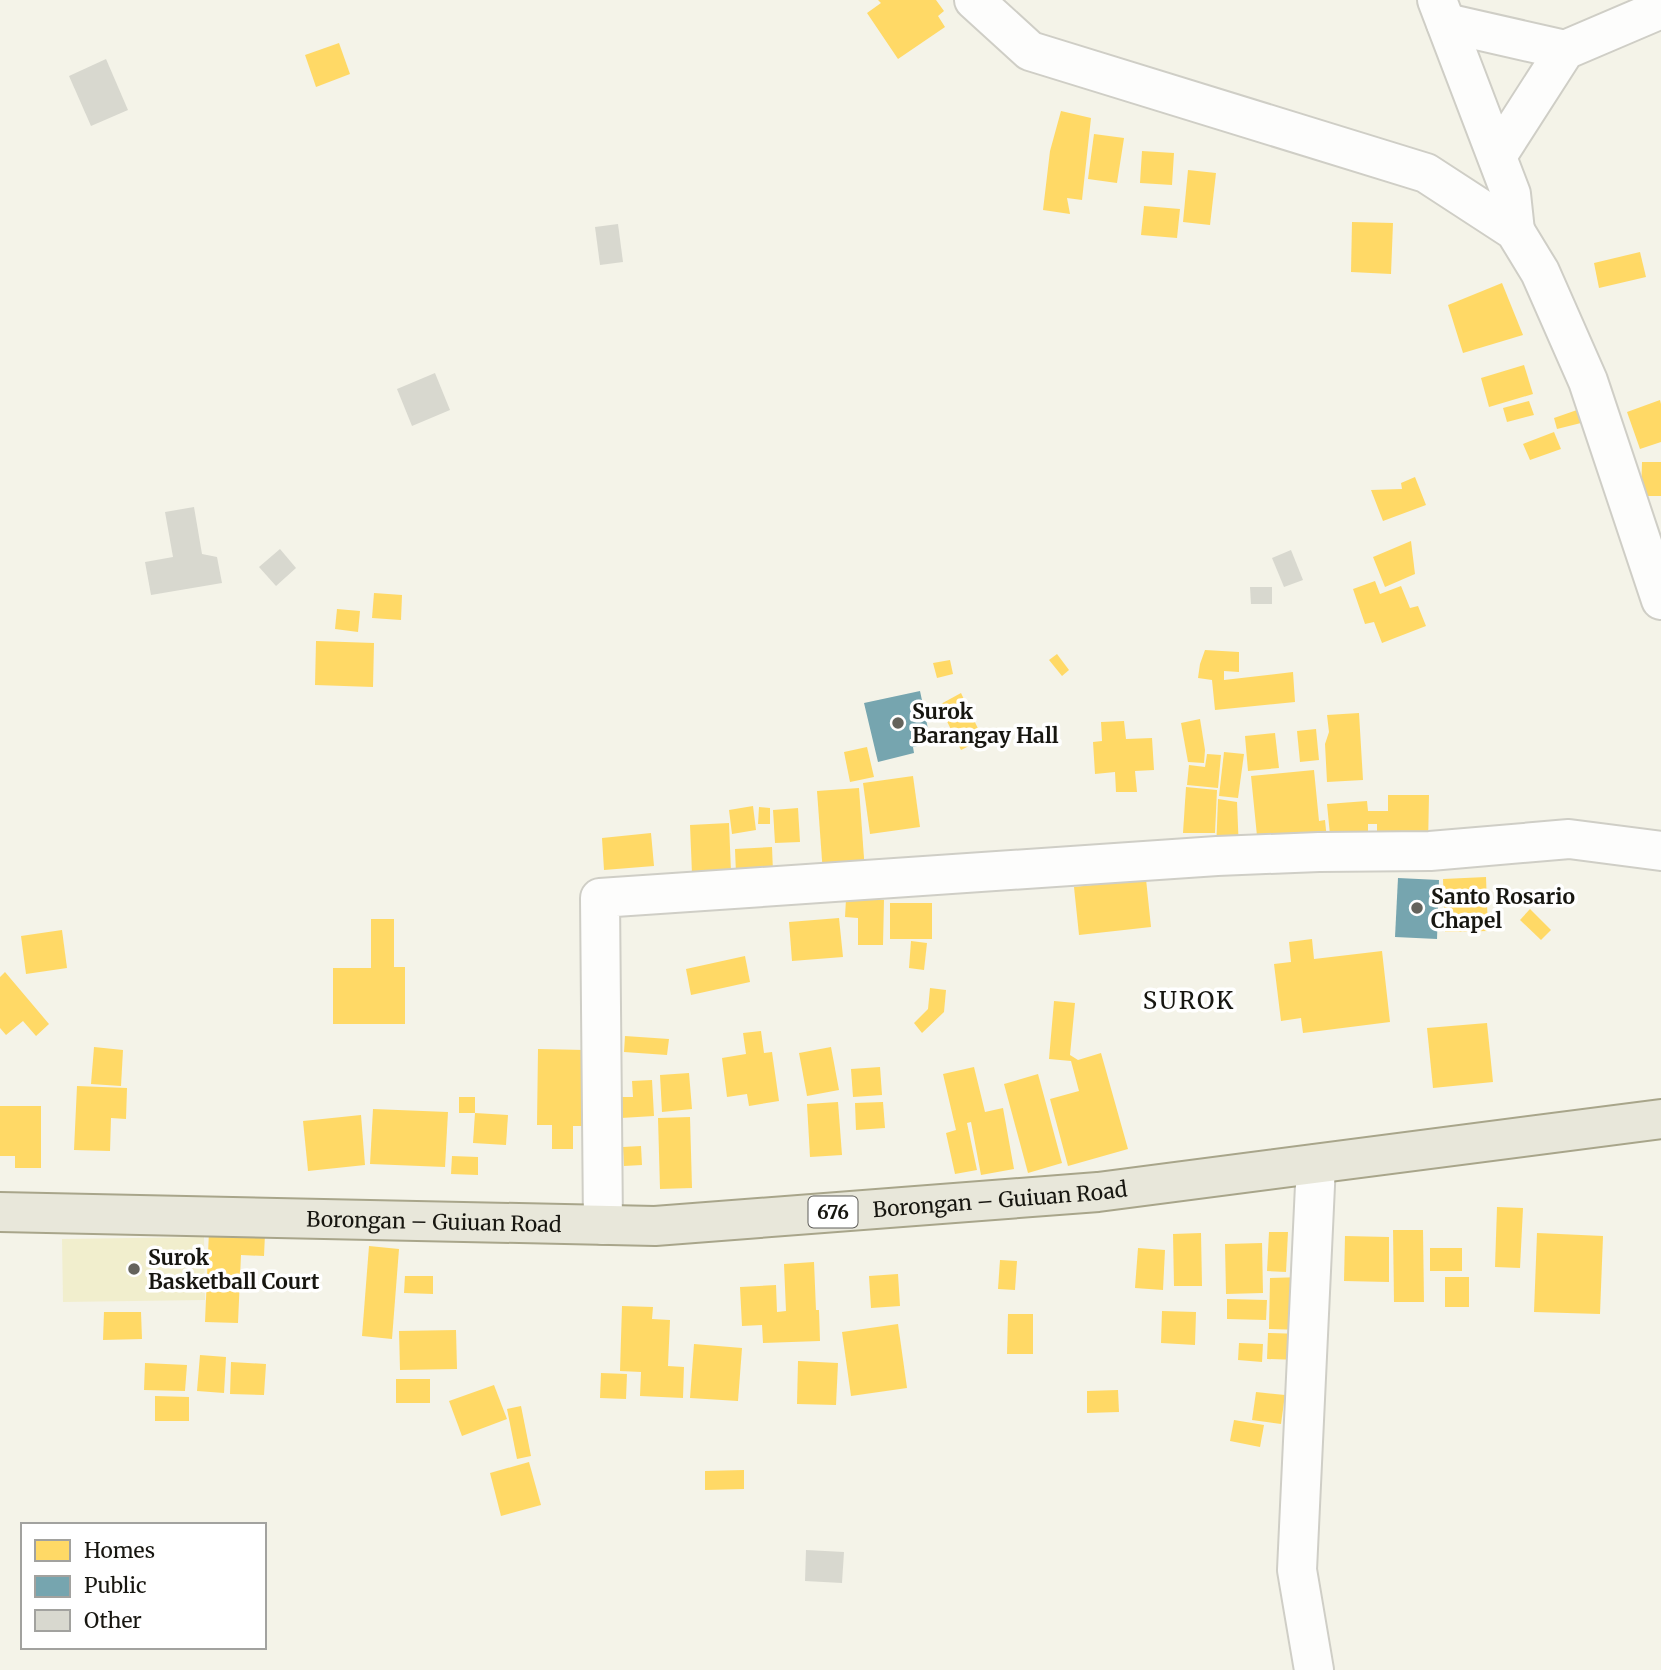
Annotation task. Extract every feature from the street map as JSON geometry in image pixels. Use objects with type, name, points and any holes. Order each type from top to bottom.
[{"type":"main road","name":"Borongan – Guiuan Road","points":[[0,1212],[655,1226],[1098,1192],[1661,1119]]},
{"type":"street","points":[[974,0],[1030,51],[1426,173],[1515,231]]},
{"type":"street","points":[[1497,156],[1565,50],[1661,9]]},
{"type":"street","points":[[1441,12],[1511,194],[1515,231],[1540,272],[1588,381],[1661,600]]},
{"type":"street","points":[[1441,12],[1565,50]]},
{"type":"street","points":[[603,1225],[600,898],[1217,856],[1430,851],[1569,839],[1661,851]]},
{"type":"street","points":[[1314,1670],[1297,1570],[1316,1164]]},
{"type":"shaded area","name":"Surok Basketball Court","points":[[204,1237],[205,1300],[63,1302],[62,1239]]},
{"type":"building: Homes","points":[[878,0],[936,0],[944,11],[938,16],[945,27],[898,59],[867,13],[881,3]]},
{"type":"building: Homes","points":[[339,43],[350,74],[316,87],[305,55]]},
{"type":"building: Homes","points":[[1061,111],[1091,118],[1082,200],[1067,198],[1070,214],[1043,210],[1050,151]]},
{"type":"building: Homes","points":[[1094,134],[1124,138],[1117,183],[1088,179]]},
{"type":"building: Homes","points":[[1142,151],[1174,153],[1172,185],[1140,183]]},
{"type":"building: Homes","points":[[1188,170],[1216,173],[1210,225],[1183,222]]},
{"type":"building: Homes","points":[[1144,206],[1180,209],[1177,238],[1141,235]]},
{"type":"building: Homes","points":[[1352,222],[1393,223],[1391,274],[1351,272]]},
{"type":"building: Homes","points":[[1640,252],[1646,277],[1599,288],[1594,263]]},
{"type":"building: Homes","points":[[1502,283],[1523,335],[1463,353],[1448,305]]},
{"type":"building: Homes","points":[[1524,365],[1533,394],[1489,407],[1481,378]]},
{"type":"building: Homes","points":[[1660,400],[1661,442],[1640,449],[1627,412]]},
{"type":"building: Homes","points":[[1529,401],[1534,415],[1507,422],[1503,408]]},
{"type":"building: Homes","points":[[1577,410],[1581,423],[1557,429],[1554,418]]},
{"type":"building: Homes","points":[[1554,432],[1561,449],[1530,460],[1523,444]]},
{"type":"building: Homes","points":[[1642,462],[1661,462],[1661,496],[1641,496]]},
{"type":"building: Homes","points":[[1415,477],[1426,505],[1383,521],[1371,490],[1402,489],[1401,483]]},
{"type":"building: Homes","points":[[1411,541],[1415,574],[1385,587],[1373,557]]},
{"type":"building: Homes","points":[[1375,581],[1380,594],[1401,586],[1410,608],[1418,606],[1426,626],[1382,643],[1374,622],[1365,624],[1353,589]]},
{"type":"building: Homes","points":[[374,593],[402,595],[401,620],[372,618]]},
{"type":"building: Homes","points":[[337,609],[360,611],[358,632],[335,629]]},
{"type":"building: Homes","points":[[316,641],[374,643],[373,687],[315,685]]},
{"type":"building: Homes","points":[[1205,650],[1239,652],[1239,672],[1224,671],[1224,680],[1293,672],[1295,702],[1215,710],[1212,680],[1198,678]]},
{"type":"building: Homes","points":[[1057,654],[1069,670],[1062,676],[1049,660]]},
{"type":"building: Homes","points":[[950,660],[953,674],[937,678],[933,663]]},
{"type":"building: Homes","points":[[961,693],[983,739],[961,750],[939,705]]},
{"type":"building: Homes","points":[[1359,713],[1363,780],[1327,782],[1327,715]]},
{"type":"building: Homes","points":[[1200,719],[1205,750],[1204,763],[1188,762],[1181,723]]},
{"type":"building: Homes","points":[[1124,721],[1126,739],[1152,738],[1154,770],[1135,771],[1137,792],[1116,792],[1115,772],[1095,774],[1093,742],[1102,741],[1101,722]]},
{"type":"building: Homes","points":[[1316,729],[1319,760],[1300,762],[1297,731]]},
{"type":"building: Homes","points":[[1275,733],[1279,768],[1248,771],[1245,736]]},
{"type":"building: Homes","points":[[867,747],[874,777],[850,782],[844,752]]},
{"type":"building: Homes","points":[[1224,752],[1244,754],[1238,798],[1219,796]]},
{"type":"building: Homes","points":[[1207,754],[1221,755],[1218,788],[1187,785],[1189,765],[1205,767]]},
{"type":"building: Homes","points":[[1314,770],[1319,821],[1325,820],[1327,840],[1258,846],[1251,776]]},
{"type":"building: Homes","points":[[913,776],[920,827],[870,834],[863,783]]},
{"type":"building: Homes","points":[[1186,787],[1217,790],[1215,833],[1183,833]]},
{"type":"building: Homes","points":[[859,788],[865,872],[823,874],[817,791]]},
{"type":"building: Homes","points":[[1388,795],[1429,795],[1428,847],[1377,845],[1377,824],[1368,824],[1368,832],[1330,835],[1327,804],[1367,801],[1368,811],[1388,811]]},
{"type":"building: Homes","points":[[1218,799],[1237,802],[1239,851],[1216,851]]},
{"type":"building: Homes","points":[[753,806],[756,830],[732,834],[729,810]]},
{"type":"building: Homes","points":[[759,807],[770,808],[770,824],[758,824]]},
{"type":"building: Homes","points":[[798,808],[800,842],[775,843],[773,810]]},
{"type":"building: Homes","points":[[729,823],[731,872],[692,874],[690,825]]},
{"type":"building: Homes","points":[[651,833],[654,866],[604,870],[602,838]]},
{"type":"building: Homes","points":[[772,847],[773,872],[736,874],[735,849]]},
{"type":"building: Homes","points":[[1486,877],[1488,931],[1445,932],[1443,879]]},
{"type":"building: Homes","points":[[1146,879],[1151,927],[1079,935],[1074,887]]},
{"type":"building: Homes","points":[[846,899],[884,900],[883,945],[858,945],[858,918],[845,917]]},
{"type":"building: Homes","points":[[890,903],[932,903],[932,939],[890,939]]},
{"type":"building: Homes","points":[[1530,909],[1551,930],[1541,940],[1520,920]]},
{"type":"building: Homes","points":[[839,918],[843,957],[792,961],[789,922]]},
{"type":"building: Homes","points":[[371,919],[394,919],[394,967],[405,967],[405,1024],[333,1024],[333,968],[371,968]]},
{"type":"building: Homes","points":[[62,930],[67,968],[26,974],[21,936]]},
{"type":"building: Homes","points":[[1312,939],[1314,959],[1382,951],[1390,1022],[1303,1033],[1301,1018],[1281,1021],[1274,964],[1291,962],[1289,942]]},
{"type":"building: Homes","points":[[911,941],[927,943],[924,970],[909,968]]},
{"type":"building: Homes","points":[[745,956],[750,982],[691,995],[686,969]]},
{"type":"building: Homes","points":[[5,972],[49,1024],[36,1036],[23,1021],[6,1035],[0,1028],[0,977]]},
{"type":"building: Homes","points":[[930,988],[946,990],[944,1012],[922,1033],[914,1023],[928,1009]]},
{"type":"building: Homes","points":[[1054,1001],[1075,1003],[1070,1055],[1078,1060],[1101,1053],[1128,1149],[1068,1166],[1050,1099],[1079,1091],[1071,1061],[1049,1059]]},
{"type":"building: Homes","points":[[1487,1023],[1493,1082],[1433,1088],[1427,1028]]},
{"type":"building: Homes","points":[[761,1031],[764,1053],[772,1052],[779,1101],[749,1106],[747,1094],[727,1097],[722,1058],[746,1054],[743,1033]]},
{"type":"building: Homes","points":[[625,1036],[669,1039],[667,1055],[624,1052]]},
{"type":"building: Homes","points":[[94,1047],[123,1050],[121,1086],[91,1084]]},
{"type":"building: Homes","points":[[831,1047],[839,1090],[807,1096],[799,1053]]},
{"type":"building: Homes","points":[[538,1049],[585,1050],[584,1126],[573,1126],[573,1149],[552,1149],[552,1125],[537,1125]]},
{"type":"building: Homes","points":[[880,1067],[882,1095],[853,1097],[851,1069]]},
{"type":"building: Homes","points":[[974,1067],[985,1112],[1003,1108],[1014,1169],[981,1175],[971,1122],[967,1123],[977,1170],[955,1174],[946,1133],[956,1130],[943,1074]]},
{"type":"building: Homes","points":[[689,1073],[692,1109],[662,1112],[660,1075]]},
{"type":"building: Homes","points":[[1038,1074],[1062,1163],[1028,1173],[1004,1084]]},
{"type":"building: Homes","points":[[652,1080],[654,1116],[621,1118],[620,1097],[633,1097],[632,1081]]},
{"type":"building: Homes","points":[[77,1086],[127,1088],[126,1119],[111,1118],[110,1151],[74,1150]]},
{"type":"building: Homes","points":[[459,1097],[475,1097],[475,1113],[459,1113]]},
{"type":"building: Homes","points":[[838,1102],[842,1155],[810,1157],[807,1104]]},
{"type":"building: Homes","points":[[883,1102],[885,1128],[856,1130],[855,1103]]},
{"type":"building: Homes","points":[[0,1106],[41,1106],[41,1168],[15,1168],[15,1156],[0,1156]]},
{"type":"building: Homes","points":[[373,1109],[448,1112],[445,1167],[370,1164]]},
{"type":"building: Homes","points":[[475,1113],[508,1115],[506,1145],[473,1143]]},
{"type":"building: Homes","points":[[361,1115],[365,1165],[308,1171],[303,1121]]},
{"type":"building: Homes","points":[[690,1117],[692,1188],[660,1189],[658,1118]]},
{"type":"building: Homes","points":[[641,1146],[642,1165],[624,1166],[623,1147]]},
{"type":"building: Homes","points":[[452,1156],[478,1157],[478,1175],[451,1174]]},
{"type":"building: Homes","points":[[1497,1207],[1523,1208],[1520,1268],[1495,1267]]},
{"type":"building: Homes","points":[[1393,1230],[1423,1230],[1424,1302],[1394,1302]]},
{"type":"building: Homes","points":[[209,1231],[265,1234],[264,1256],[241,1255],[238,1323],[205,1322]]},
{"type":"building: Homes","points":[[1269,1232],[1288,1232],[1286,1272],[1267,1271]]},
{"type":"building: Homes","points":[[1201,1233],[1202,1286],[1174,1286],[1173,1234]]},
{"type":"building: Homes","points":[[1537,1233],[1603,1236],[1600,1314],[1534,1312]]},
{"type":"building: Homes","points":[[1345,1236],[1389,1237],[1389,1282],[1344,1281]]},
{"type":"building: Homes","points":[[1262,1243],[1263,1293],[1226,1294],[1225,1244]]},
{"type":"building: Homes","points":[[369,1246],[399,1249],[392,1339],[362,1336]]},
{"type":"building: Homes","points":[[1138,1248],[1165,1250],[1163,1290],[1135,1288]]},
{"type":"building: Homes","points":[[1430,1248],[1462,1248],[1462,1271],[1430,1271]]},
{"type":"building: Homes","points":[[1000,1260],[1017,1261],[1015,1290],[998,1289]]},
{"type":"building: Homes","points":[[814,1262],[820,1341],[763,1343],[762,1325],[742,1326],[740,1287],[776,1285],[777,1312],[786,1311],[784,1264]]},
{"type":"building: Homes","points":[[898,1274],[900,1306],[871,1308],[869,1276]]},
{"type":"building: Homes","points":[[405,1276],[433,1276],[433,1294],[404,1293]]},
{"type":"building: Homes","points":[[1303,1277],[1302,1330],[1269,1329],[1270,1278]]},
{"type":"building: Homes","points":[[1445,1277],[1469,1277],[1469,1307],[1445,1307]]},
{"type":"building: Homes","points":[[1227,1299],[1267,1300],[1266,1320],[1227,1319]]},
{"type":"building: Homes","points":[[622,1306],[653,1307],[652,1319],[670,1320],[668,1366],[684,1367],[683,1398],[640,1396],[641,1372],[620,1371]]},
{"type":"building: Homes","points":[[1162,1311],[1196,1312],[1195,1345],[1161,1343]]},
{"type":"building: Homes","points":[[104,1312],[141,1312],[142,1339],[103,1340]]},
{"type":"building: Homes","points":[[1008,1314],[1033,1314],[1033,1354],[1007,1354]]},
{"type":"building: Homes","points":[[898,1324],[907,1388],[851,1396],[842,1332]]},
{"type":"building: Homes","points":[[456,1330],[457,1369],[400,1370],[399,1331]]},
{"type":"building: Homes","points":[[1268,1333],[1302,1334],[1300,1360],[1267,1359]]},
{"type":"building: Homes","points":[[1239,1343],[1263,1344],[1262,1362],[1238,1360]]},
{"type":"building: Homes","points":[[694,1344],[742,1348],[738,1401],[690,1398]]},
{"type":"building: Homes","points":[[200,1355],[226,1357],[224,1393],[197,1391]]},
{"type":"building: Homes","points":[[798,1361],[838,1363],[836,1405],[797,1404]]},
{"type":"building: Homes","points":[[231,1362],[266,1364],[264,1395],[230,1394]]},
{"type":"building: Homes","points":[[145,1363],[187,1365],[185,1391],[144,1390]]},
{"type":"building: Homes","points":[[601,1373],[627,1374],[626,1399],[600,1398]]},
{"type":"building: Homes","points":[[396,1379],[430,1379],[430,1403],[396,1403]]},
{"type":"building: Homes","points":[[494,1385],[507,1419],[462,1436],[449,1401]]},
{"type":"building: Homes","points":[[1118,1390],[1119,1412],[1087,1413],[1087,1391]]},
{"type":"building: Homes","points":[[1256,1392],[1285,1395],[1281,1424],[1252,1420]]},
{"type":"building: Homes","points":[[155,1396],[189,1397],[189,1421],[155,1421]]},
{"type":"building: Homes","points":[[521,1406],[531,1456],[517,1459],[507,1409]]},
{"type":"building: Homes","points":[[1234,1420],[1264,1425],[1260,1447],[1230,1441]]},
{"type":"building: Homes","points":[[529,1462],[541,1505],[501,1516],[490,1473]]},
{"type":"building: Homes","points":[[744,1470],[744,1489],[705,1490],[705,1471]]},
{"type":"building: Public","name":"Surok Barangay Hall","points":[[920,691],[931,743],[913,747],[914,753],[878,762],[864,703]]},
{"type":"building: Public","name":"Santo Rosario Chapel","points":[[1398,878],[1439,880],[1437,939],[1395,937]]},
{"type":"building: Other","points":[[106,59],[128,110],[91,126],[69,76]]},
{"type":"building: Other","points":[[618,224],[623,262],[600,265],[595,227]]},
{"type":"building: Other","points":[[435,373],[450,410],[412,426],[397,389]]},
{"type":"building: Other","points":[[194,507],[202,554],[217,557],[222,583],[151,595],[145,562],[173,557],[165,512]]},
{"type":"building: Other","points":[[280,549],[296,568],[276,586],[259,567]]},
{"type":"building: Other","points":[[1291,550],[1303,580],[1284,587],[1272,558]]},
{"type":"building: Other","points":[[1250,587],[1272,587],[1272,604],[1251,604]]},
{"type":"building: Other","points":[[806,1550],[844,1552],[842,1583],[805,1581]]},
{"type":"place","name":"Surok Barangay Hall","points":[[898,723]]},
{"type":"place","name":"Santo Rosario Chapel","points":[[1417,908]]},
{"type":"place","name":"Surok Basketball Court","points":[[134,1269]]},
{"type":"district","name":"SUROK","points":[[1189,1000]]}]
